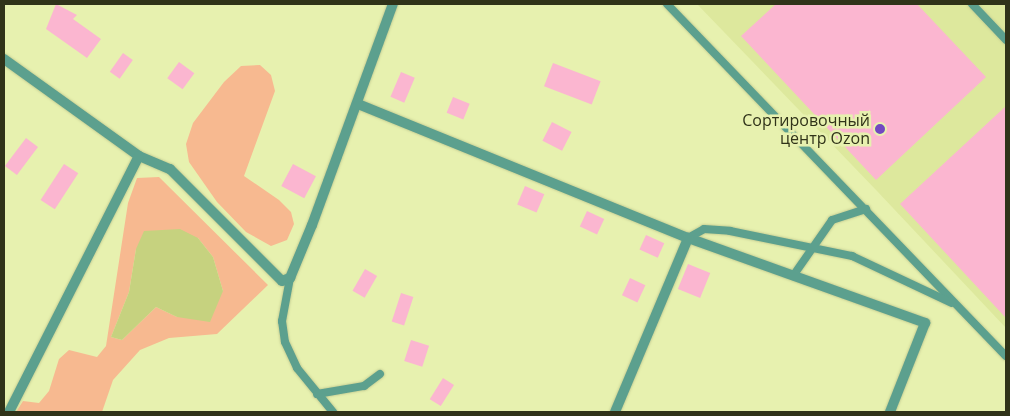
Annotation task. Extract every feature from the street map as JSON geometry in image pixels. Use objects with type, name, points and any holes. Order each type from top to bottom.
[{"type":"street","points":[[4,59],[140,156],[170,169],[282,282],[290,278],[358,104],[393,4]]},
{"type":"street","points":[[358,104],[688,238],[925,323],[890,412]]},
{"type":"street","points":[[9,412],[140,156]]},
{"type":"street","points":[[615,412],[688,238]]},
{"type":"lane","points":[[667,4],[1006,356]]},
{"type":"lane","points":[[972,4],[1006,40]]},
{"type":"lane","points":[[794,276],[832,220],[866,209]]},
{"type":"lane","points":[[688,238],[704,229],[730,230],[852,256],[961,308]]},
{"type":"lane","points":[[290,278],[282,321],[285,342],[297,368],[333,412]]},
{"type":"lane","points":[[317,394],[364,386],[380,374]]},
{"type":"shaded area","points":[[697,4],[1006,4],[1006,328],[877,191]]},
{"type":"shaded area","points":[[260,65],[271,75],[275,91],[244,176],[279,200],[291,212],[294,224],[287,240],[271,246],[246,232],[217,202],[189,162],[186,144],[193,123],[224,82],[241,66]]},
{"type":"shaded area","points":[[159,177],[268,285],[217,334],[169,338],[140,350],[113,380],[102,412],[16,412],[23,401],[39,403],[49,391],[59,359],[69,350],[97,357],[106,346],[128,203],[137,178]],"holes":[[[198,238],[213,257],[223,291],[177,317],[156,307],[122,340],[111,337],[129,292],[136,249]]]},
{"type":"shaded area","points":[[180,229],[198,238],[213,257],[223,291],[210,322],[177,317],[156,307],[122,340],[111,337],[129,292],[136,249],[144,231]]},
{"type":"building","points":[[56,4],[77,15],[73,19],[101,39],[87,58],[46,29]]},
{"type":"building","name":"Сортировочный центр Ozon","points":[[776,4],[917,4],[986,77],[876,180],[741,36]]},
{"type":"building","points":[[123,53],[133,60],[120,79],[110,72]]},
{"type":"building","points":[[179,62],[194,73],[183,89],[167,78]]},
{"type":"building","points":[[553,63],[601,81],[592,105],[544,86]]},
{"type":"building","points":[[401,72],[415,78],[404,103],[390,97]]},
{"type":"building","points":[[453,97],[470,104],[463,120],[447,113]]},
{"type":"building","points":[[1006,106],[1006,318],[900,204]]},
{"type":"building","points":[[552,122],[572,132],[562,151],[542,141]]},
{"type":"building","points":[[26,138],[38,147],[17,175],[5,166]]},
{"type":"building","points":[[64,164],[78,173],[55,209],[41,200]]},
{"type":"building","points":[[293,164],[316,176],[304,198],[281,186]]},
{"type":"building","points":[[525,186],[544,194],[537,213],[517,204]]},
{"type":"building","points":[[587,211],[604,219],[597,234],[580,226]]},
{"type":"building","points":[[646,235],[664,243],[658,258],[639,250]]},
{"type":"building","points":[[688,264],[710,273],[700,298],[678,289]]},
{"type":"building","points":[[365,269],[377,276],[365,298],[352,291]]},
{"type":"building","points":[[630,278],[645,285],[637,302],[622,295]]},
{"type":"building","points":[[401,293],[413,297],[404,326],[392,322]]},
{"type":"building","points":[[411,340],[429,346],[422,367],[404,361]]},
{"type":"building","points":[[443,378],[454,385],[441,406],[430,399]]},
{"type":"place","name":"Сортировочный центр Ozon","points":[[880,129]]}]
